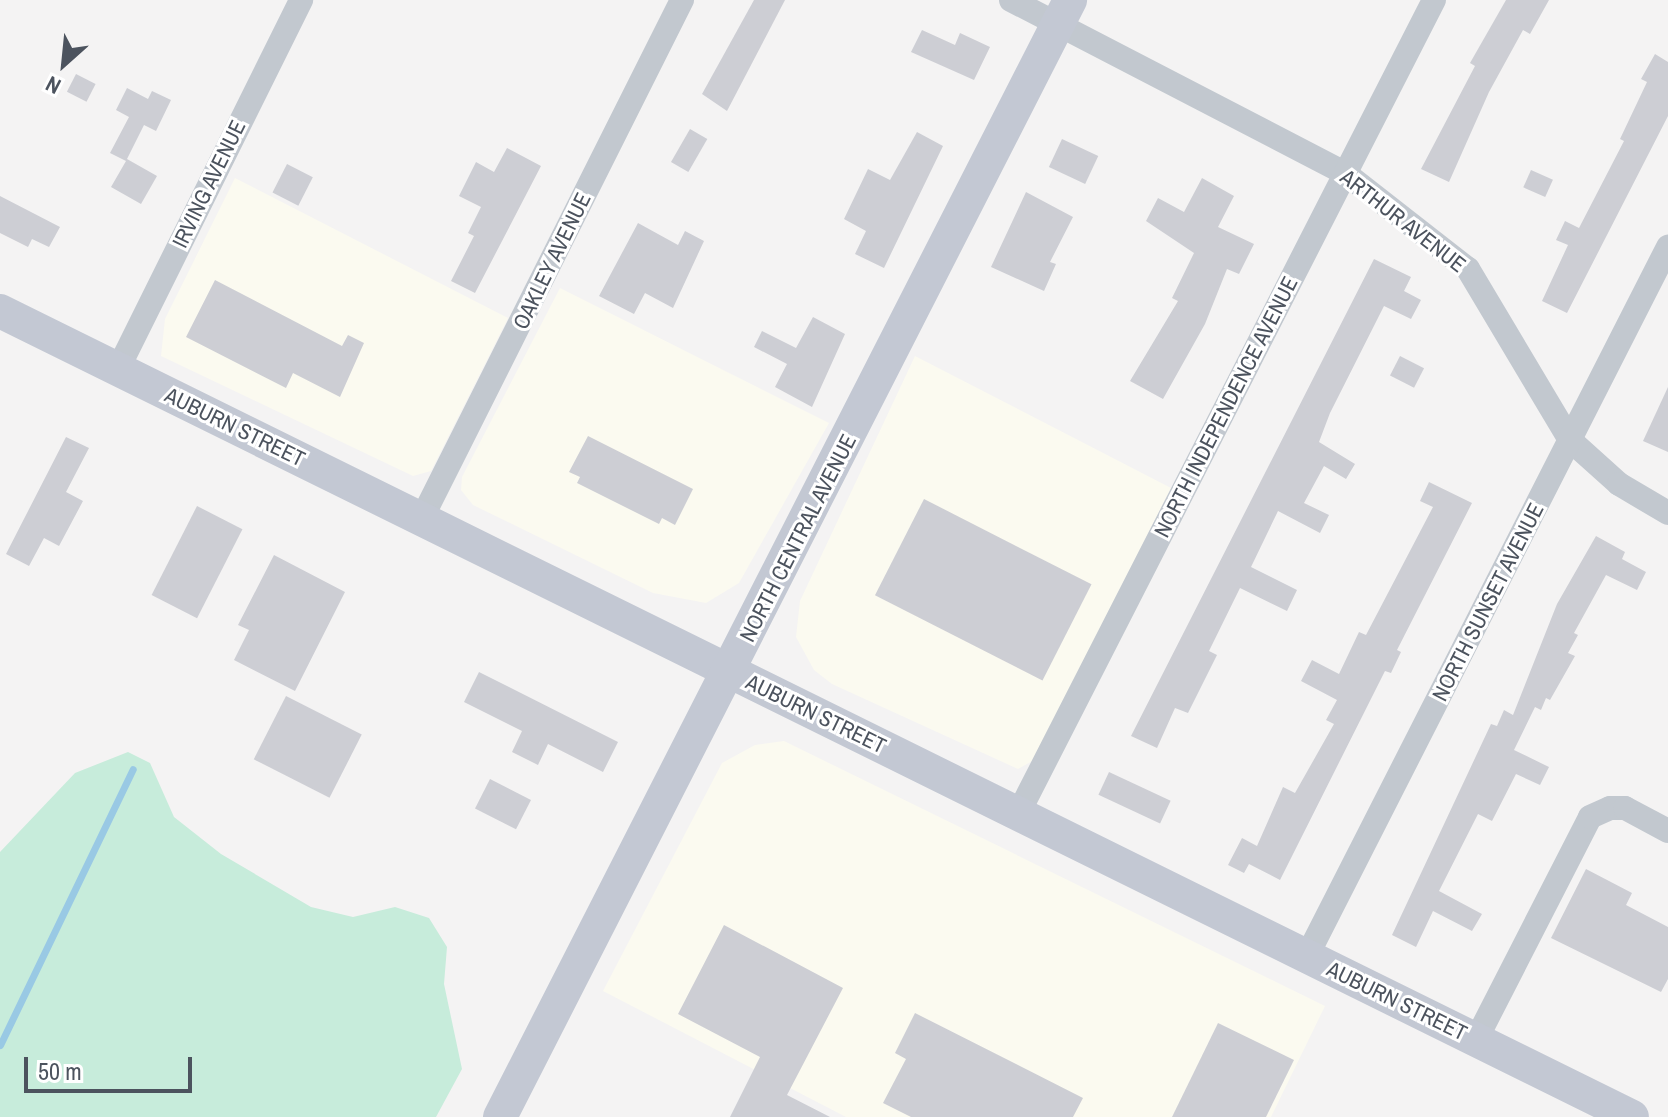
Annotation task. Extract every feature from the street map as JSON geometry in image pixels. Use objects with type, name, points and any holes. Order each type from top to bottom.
[{"type":"main road","name":"NORTH CENTRAL AVENUE","points":[[500,1117],[730,672],[1064,12]]},
{"type":"main road","name":"AUBURN STREET","points":[[0,311],[1632,1117]]},
{"type":"street","name":"IRVING AVENUE","points":[[118,369],[301,0]]},
{"type":"street","name":"OAKLEY AVENUE","points":[[421,520],[682,0]]},
{"type":"street","name":"ARTHUR AVENUE","points":[[1011,0],[1064,12],[1345,173],[1468,269],[1570,440],[1619,484],[1668,513]]},
{"type":"street","name":"NORTH INDEPENDENCE AVENUE","points":[[1018,814],[1434,0]]},
{"type":"street","name":"NORTH SUNSET AVENUE","points":[[1307,956],[1668,247]]},
{"type":"street","points":[[1476,1040],[1590,817],[1610,808],[1625,808],[1668,831]]},
{"type":"shaded area","points":[[235,178],[508,318],[431,471],[413,476],[161,356],[165,319]]},
{"type":"shaded area","points":[[560,288],[829,423],[739,583],[706,603],[653,593],[473,505],[461,490],[462,477]]},
{"type":"shaded area","points":[[915,356],[1171,488],[1034,760],[1018,769],[832,684],[814,670],[796,637],[800,601]]},
{"type":"shaded area","points":[[784,741],[1325,1006],[1271,1117],[846,1117],[603,991],[722,763],[755,745]]},
{"type":"green space","points":[[128,752],[150,763],[174,817],[221,854],[311,907],[353,917],[395,907],[429,918],[447,947],[444,984],[462,1069],[436,1117],[0,1117],[0,852],[75,773]]},
{"type":"building","points":[[754,0],[785,0],[727,111],[702,94]]},
{"type":"building","points":[[1506,0],[1549,0],[1530,34],[1523,30],[1489,92],[1449,182],[1421,169],[1475,66],[1470,63]]},
{"type":"building","points":[[922,30],[955,45],[960,33],[990,47],[974,80],[911,52]]},
{"type":"building","points":[[1655,54],[1668,62],[1668,116],[1567,313],[1542,301],[1568,245],[1556,240],[1565,221],[1579,228],[1624,141],[1620,139],[1647,82],[1641,79]]},
{"type":"building","points":[[76,74],[96,84],[87,102],[67,92]]},
{"type":"building","points":[[127,88],[148,99],[152,91],[171,100],[156,131],[144,125],[127,159],[157,176],[141,204],[111,187],[126,161],[110,153],[129,117],[116,110]]},
{"type":"building","points":[[690,129],[707,139],[688,172],[671,162]]},
{"type":"building","points":[[917,132],[943,146],[884,268],[855,254],[866,231],[844,219],[868,169],[890,180]]},
{"type":"building","points":[[1062,139],[1098,156],[1085,184],[1049,167]]},
{"type":"building","points":[[507,148],[541,166],[475,293],[451,281],[474,236],[468,233],[481,207],[459,196],[476,162],[494,172]]},
{"type":"building","points":[[287,164],[313,177],[298,206],[272,193]]},
{"type":"building","points":[[1531,170],[1553,180],[1545,197],[1523,187]]},
{"type":"building","points":[[1202,178],[1234,196],[1218,227],[1254,244],[1239,274],[1227,269],[1205,324],[1163,399],[1130,381],[1178,301],[1172,298],[1194,253],[1146,221],[1158,198],[1184,212]]},
{"type":"building","points":[[1026,192],[1073,217],[1050,262],[1056,264],[1044,291],[991,267]]},
{"type":"building","points":[[0,196],[60,227],[49,247],[32,239],[28,247],[0,233]]},
{"type":"building","points":[[638,223],[678,245],[685,231],[704,241],[673,308],[645,293],[634,314],[599,296]]},
{"type":"building","points":[[1374,259],[1411,277],[1404,291],[1421,300],[1411,319],[1384,306],[1330,413],[1319,442],[1355,464],[1346,479],[1324,466],[1304,503],[1329,515],[1320,533],[1278,511],[1251,567],[1297,590],[1287,611],[1240,588],[1209,651],[1217,655],[1188,713],[1175,708],[1157,748],[1131,736]]},
{"type":"building","points":[[215,280],[342,346],[348,335],[364,343],[340,397],[293,373],[286,388],[186,337]]},
{"type":"building","points":[[813,317],[845,334],[812,407],[775,387],[787,364],[754,347],[762,331],[796,348]]},
{"type":"building","points":[[1400,356],[1424,368],[1414,388],[1390,376]]},
{"type":"building","points":[[1668,387],[1668,452],[1643,441]]},
{"type":"building","points":[[588,436],[693,489],[675,525],[662,518],[659,524],[577,483],[580,477],[569,472]]},
{"type":"building","points":[[66,437],[89,448],[66,492],[83,501],[59,546],[44,538],[29,566],[6,554]]},
{"type":"building","points":[[1429,482],[1472,503],[1397,650],[1401,652],[1391,673],[1385,671],[1280,880],[1249,864],[1244,873],[1228,865],[1242,838],[1257,846],[1283,787],[1295,793],[1334,724],[1326,720],[1337,700],[1301,681],[1312,660],[1339,674],[1359,632],[1366,635],[1433,507],[1420,501]]},
{"type":"building","points":[[924,499],[1092,584],[1042,681],[875,595]]},
{"type":"building","points":[[197,506],[242,529],[197,618],[152,595]]},
{"type":"building","points":[[1596,536],[1625,552],[1622,559],[1646,572],[1637,590],[1606,575],[1574,633],[1578,635],[1568,653],[1575,656],[1550,700],[1546,698],[1541,710],[1535,707],[1514,750],[1549,767],[1540,785],[1516,774],[1492,821],[1478,814],[1439,891],[1482,914],[1472,931],[1433,911],[1416,947],[1392,935],[1491,724],[1497,726],[1504,710],[1513,715],[1557,604]]},
{"type":"building","points":[[274,555],[345,592],[295,691],[234,660],[249,630],[238,625]]},
{"type":"building","points":[[479,672],[618,742],[603,772],[548,744],[538,765],[512,752],[522,731],[464,702]]},
{"type":"building","points":[[286,696],[362,735],[330,798],[254,759]]},
{"type":"building","points":[[1109,772],[1171,801],[1160,823],[1098,795]]},
{"type":"building","points":[[490,779],[531,800],[516,829],[475,808]]},
{"type":"building","points":[[1586,869],[1632,893],[1626,905],[1668,927],[1668,979],[1661,992],[1551,938]]},
{"type":"building","points":[[724,925],[843,988],[787,1095],[830,1117],[730,1117],[760,1057],[678,1014]]},
{"type":"building","points":[[915,1013],[1083,1098],[1073,1117],[911,1117],[883,1103],[906,1059],[895,1053]]},
{"type":"building","points":[[1218,1023],[1294,1060],[1266,1117],[1172,1117]]},
{"type":"waterway","points":[[0,1045],[133,769]]}]
